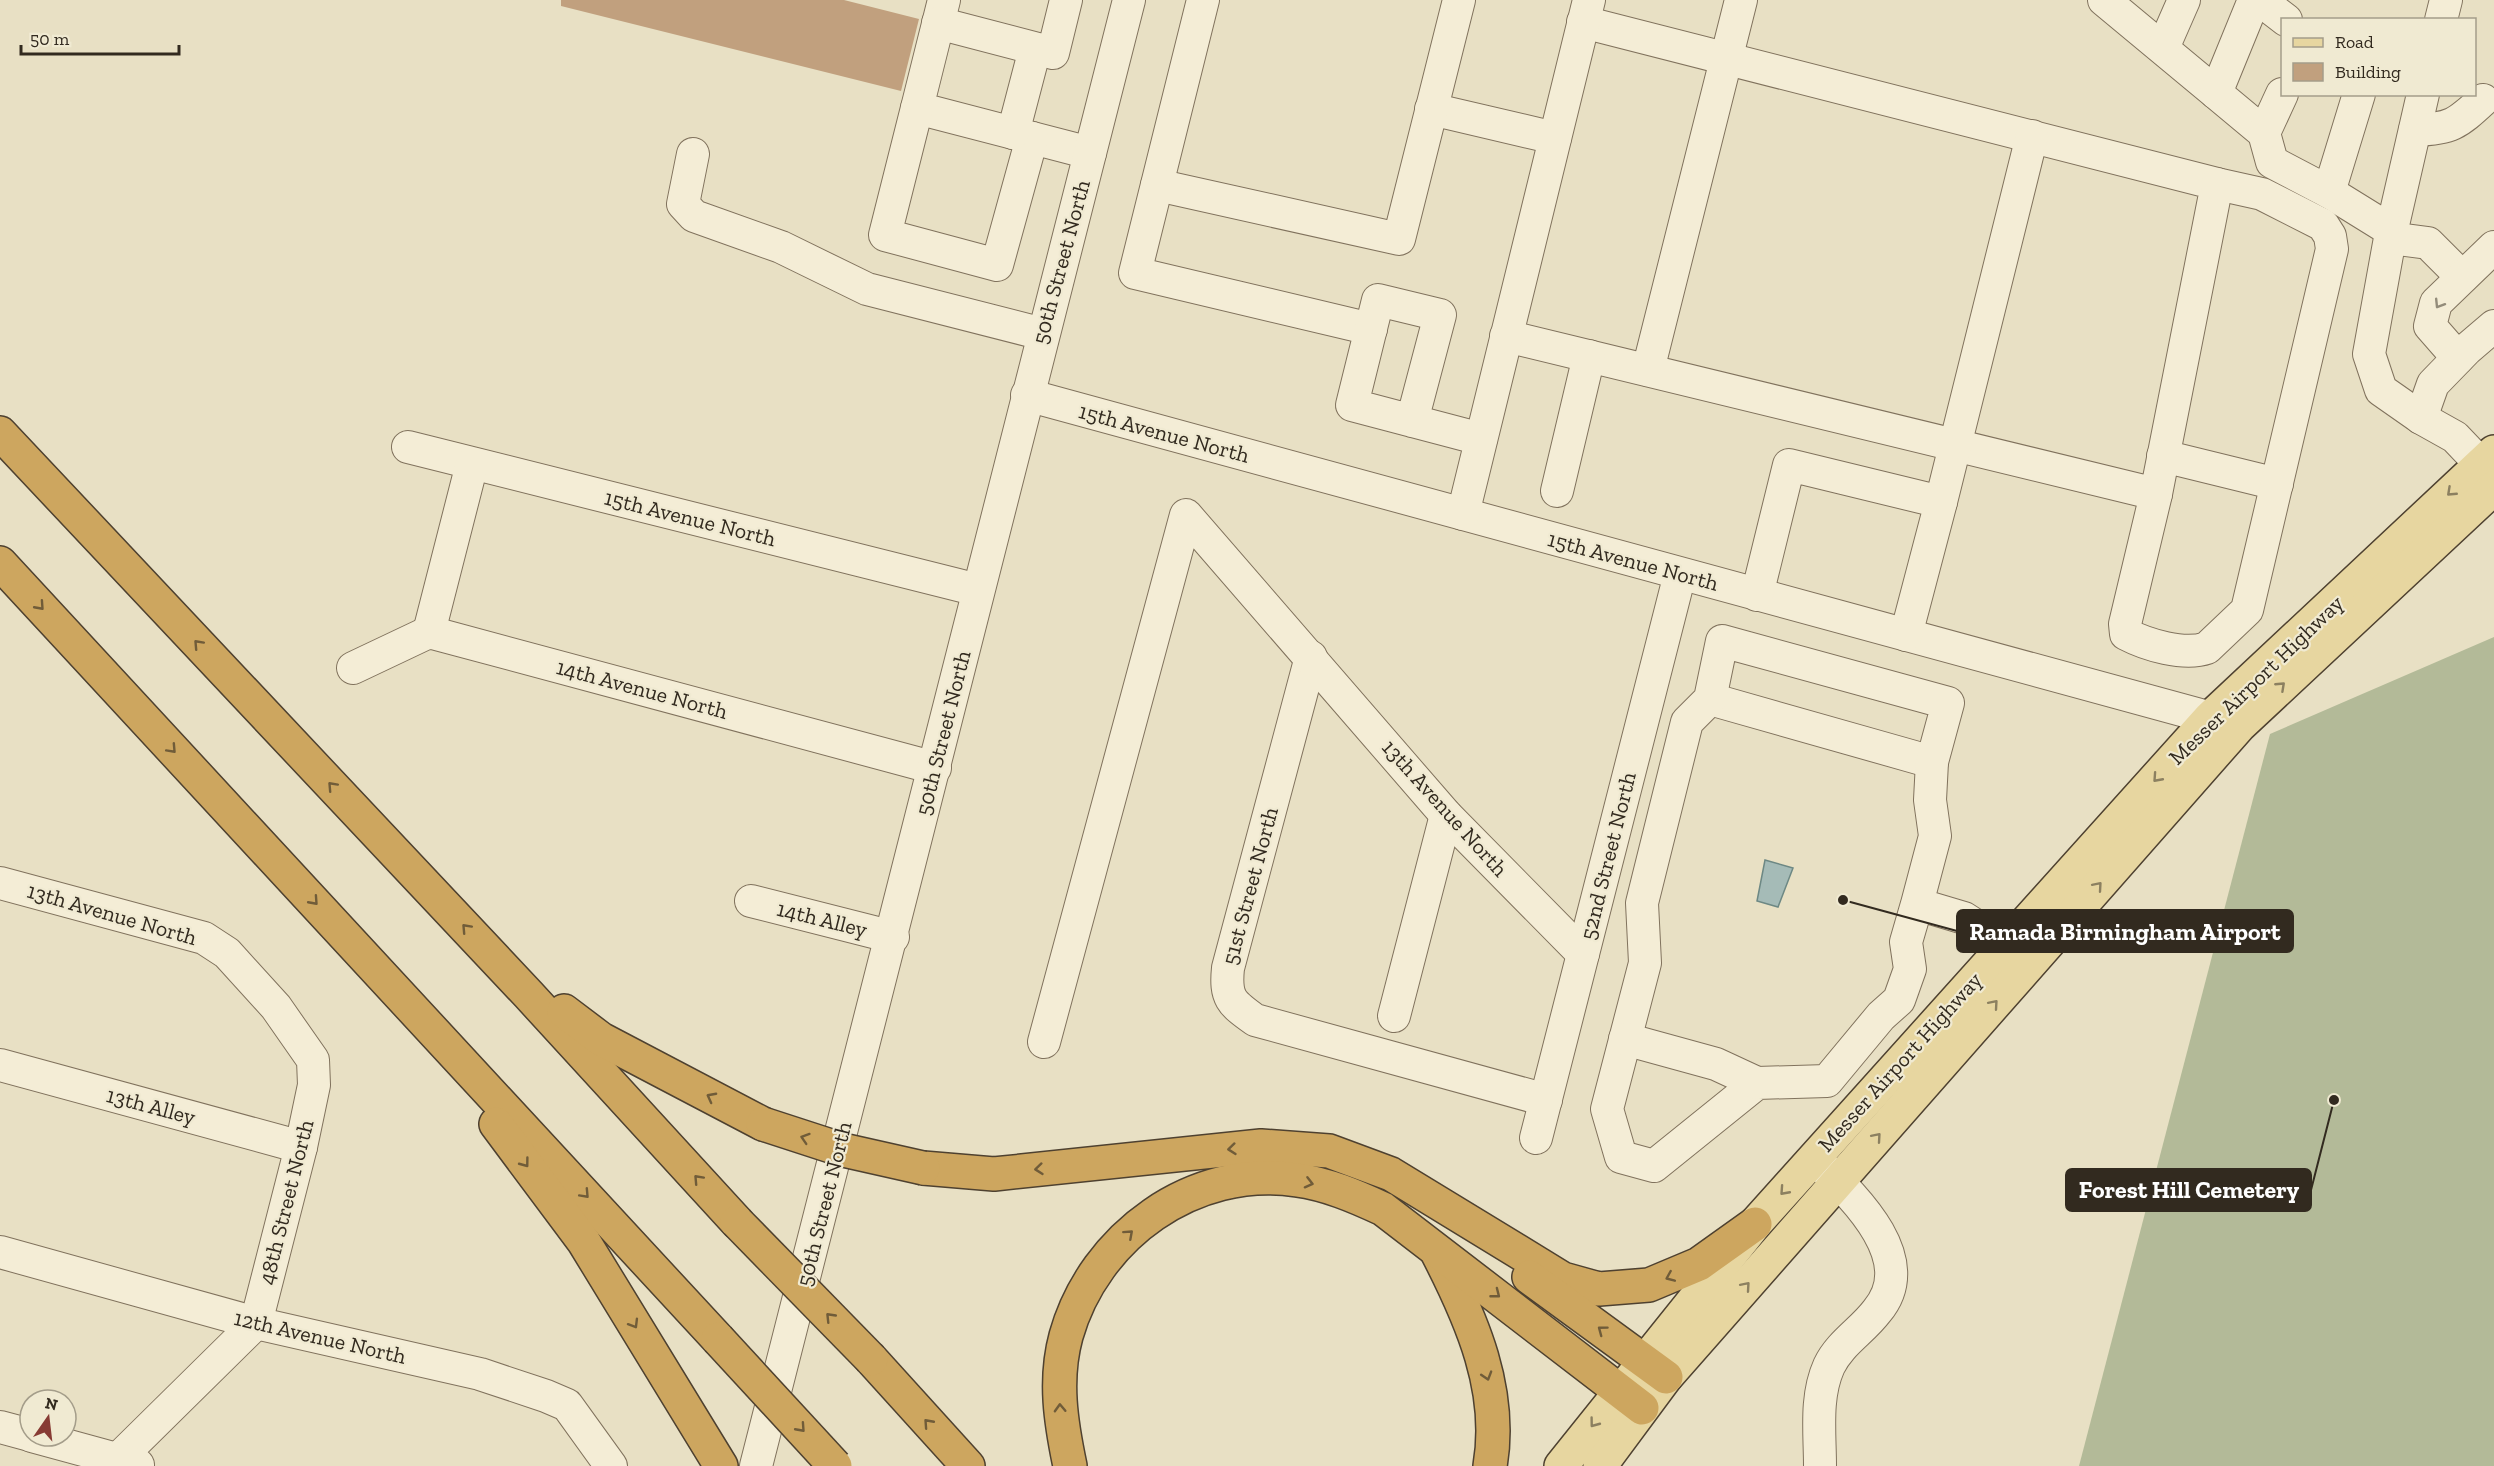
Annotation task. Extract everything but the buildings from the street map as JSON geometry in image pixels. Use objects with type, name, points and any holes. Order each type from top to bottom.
[{"type":"highway","points":[[0,433],[492,956],[737,1222],[871,1359],[968,1466]]},
{"type":"highway","points":[[0,563],[389,981],[835,1466]]},
{"type":"highway","points":[[492,956],[601,1039],[762,1124],[843,1150],[922,1168],[994,1174],[1261,1146],[1329,1151],[1391,1174],[1563,1280],[1599,1288],[1649,1286],[1699,1264],[1755,1224]]},
{"type":"highway","points":[[389,981],[584,1242],[721,1466]]},
{"type":"highway","points":[[1391,1174],[1654,1369]]},
{"type":"highway","points":[[1070,1466],[1059,1412],[1060,1374],[1066,1336],[1080,1300],[1102,1262],[1129,1232],[1170,1203],[1209,1185],[1256,1178],[1297,1180],[1347,1192],[1383,1209],[1433,1245],[1631,1399]]},
{"type":"highway","points":[[1433,1245],[1466,1308],[1492,1392],[1494,1446],[1490,1466]]},
{"type":"main road","name":"Messer Airport Highway","points":[[1561,1466],[1631,1399],[1755,1224],[1814,1158],[2018,953],[2224,722],[2491,470]]},
{"type":"main road","name":"Messer Airport Highway","points":[[1654,1369],[1838,1181],[2018,953]]},
{"type":"main road","name":"Messer Airport Highway","points":[[1600,1466],[1631,1399]]},
{"type":"street","points":[[1035,49],[998,265],[885,235],[941,12],[1035,49],[1053,53],[1066,0]]},
{"type":"street","name":"50th Street North","points":[[756,1466],[893,937],[1042,334],[1129,0]]},
{"type":"street","points":[[1203,0],[1135,273],[1371,329]]},
{"type":"street","points":[[1157,185],[1399,239],[1459,0]]},
{"type":"street","points":[[1648,370],[1741,0]]},
{"type":"street","points":[[2104,0],[2264,134],[2272,162],[2329,192],[2391,235],[2428,243],[2462,277]]},
{"type":"street","points":[[2163,48],[2184,0]]},
{"type":"street","points":[[2216,93],[2254,0]]},
{"type":"street","points":[[2260,0],[2283,18]]},
{"type":"street","points":[[2442,18],[2446,0]]},
{"type":"street","points":[[1462,514],[1586,11],[1727,59],[2262,194],[2323,225],[2330,236],[2332,249],[2247,610],[2207,648],[2188,651],[2137,639],[2126,634],[2125,624],[2156,494],[2217,184]]},
{"type":"street","points":[[2264,134],[2282,96]]},
{"type":"street","points":[[2329,192],[2358,96]]},
{"type":"street","points":[[2418,96],[2415,130],[2391,235],[2369,354],[2381,390],[2421,418],[2455,437],[2491,470]]},
{"type":"street","points":[[2415,130],[2443,129],[2462,119],[2483,100]]},
{"type":"street","points":[[917,108],[1089,153]]},
{"type":"street","points":[[1431,109],[1555,138]]},
{"type":"street","points":[[1906,635],[2032,136]]},
{"type":"street","points":[[693,154],[682,204],[694,216],[781,247],[867,289],[1042,334]]},
{"type":"street","points":[[2458,358],[2430,326],[2436,303],[2494,247]]},
{"type":"street","points":[[1412,421],[1440,315],[1378,300],[1352,405],[1412,421],[1481,439]]},
{"type":"street","points":[[2421,418],[2433,384],[2494,326]]},
{"type":"street","points":[[1506,336],[2156,494]]},
{"type":"street","points":[[1557,491],[1589,356]]},
{"type":"street","name":"15th Avenue North","points":[[1027,395],[2224,722]]},
{"type":"street","points":[[353,668],[429,632],[472,464],[408,447]]},
{"type":"street","points":[[2163,456],[2277,484]]},
{"type":"street","name":"15th Avenue North","points":[[472,464],[978,590]]},
{"type":"street","points":[[1756,595],[1790,465],[1941,502]]},
{"type":"street","name":"13th Avenue North","points":[[1044,1042],[1186,515],[1446,815],[1583,954]]},
{"type":"street","name":"52nd Street North","points":[[1536,1138],[1680,574]]},
{"type":"street","name":"14th Avenue North","points":[[429,632],[935,768]]},
{"type":"street","points":[[1625,1039],[1716,1064],[1757,1083],[1827,1081],[1881,1016],[1899,1000],[1910,969],[1906,942],[1935,836],[1930,800],[1932,762],[1948,703],[1722,641],[1710,699],[1687,722],[1642,903],[1645,963],[1625,1039],[1607,1109],[1620,1157],[1654,1166],[1757,1083]]},
{"type":"street","name":"51st Street North","points":[[1311,657],[1228,968],[1226,988],[1236,1007],[1255,1020],[1546,1100]]},
{"type":"street","points":[[1710,699],[1932,762]]},
{"type":"street","points":[[1394,1016],[1446,815]]},
{"type":"street","name":"13th Avenue North","points":[[0,883],[204,938],[227,953],[276,1007],[314,1060]]},
{"type":"street","name":"14th Alley","points":[[751,901],[893,937]]},
{"type":"street","points":[[1917,904],[1964,918],[2018,953]]},
{"type":"street","name":"48th Street North","points":[[256,1323],[302,1147],[314,1085],[314,1060]]},
{"type":"street","name":"13th Alley","points":[[0,1065],[302,1147]]},
{"type":"street","points":[[1814,1158],[1838,1181],[1882,1236],[1890,1258],[1889,1289],[1879,1310],[1847,1340],[1828,1368],[1820,1395],[1820,1466]]},
{"type":"street","name":"12th Avenue North","points":[[0,1252],[256,1323],[480,1374],[546,1396],[567,1405],[611,1466]]},
{"type":"street","points":[[71,1448],[124,1464],[256,1323]]},
{"type":"street","points":[[0,1427],[18,1432]]},
{"type":"green space","points":[[2494,637],[2494,1466],[2079,1466],[2270,734]]},
{"type":"water","points":[[1765,860],[1793,868],[1778,907],[1757,901]]},
{"type":"place","name":"Ramada Birmingham Airport","points":[[1843,900]]},
{"type":"place","name":"Forest Hill Cemetery","points":[[2334,1100]]}]
